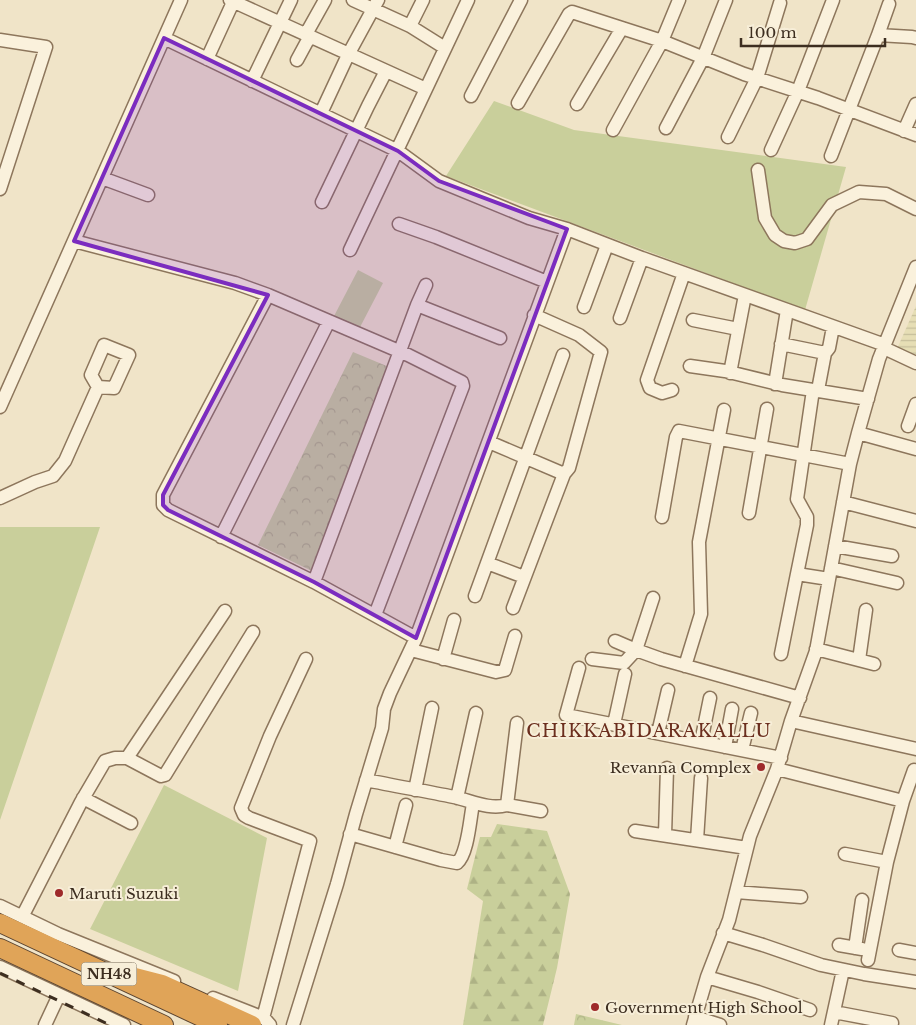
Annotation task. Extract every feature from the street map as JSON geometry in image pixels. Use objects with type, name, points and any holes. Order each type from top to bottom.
[{"type":"highway","name":"NH48","points":[[0,923],[218,1025]]},
{"type":"highway","name":"NH48","points":[[0,948],[164,1025]]},
{"type":"highway","points":[[98,969],[162,984],[262,1023]]},
{"type":"street","points":[[0,407],[181,0]]},
{"type":"street","points":[[207,59],[232,0],[426,89]]},
{"type":"street","points":[[252,81],[291,0]]},
{"type":"street","points":[[297,60],[325,0]]},
{"type":"street","points":[[353,0],[375,5],[445,48]]},
{"type":"street","points":[[410,26],[423,0]]},
{"type":"street","points":[[350,250],[468,0]]},
{"type":"street","points":[[471,96],[521,0]]},
{"type":"street","points":[[613,130],[662,41],[679,0]]},
{"type":"street","points":[[666,128],[703,58],[726,0]]},
{"type":"street","points":[[771,150],[798,91],[833,0]]},
{"type":"street","points":[[728,137],[757,78],[780,3]]},
{"type":"street","points":[[831,156],[889,4]]},
{"type":"street","points":[[321,113],[348,54],[375,5]]},
{"type":"street","points":[[518,103],[569,14],[572,12],[662,41],[703,58],[910,133],[916,104]]},
{"type":"street","points":[[577,104],[622,28]]},
{"type":"street","points":[[878,35],[912,36],[916,38]]},
{"type":"street","points":[[164,38],[398,151],[438,180],[529,218],[833,326],[884,347],[916,363]]},
{"type":"street","points":[[0,40],[46,47],[0,189]]},
{"type":"street","points":[[322,202],[386,71]]},
{"type":"street","points":[[758,170],[765,218],[775,235],[784,241],[795,243],[807,239],[832,205],[859,192],[886,194],[916,209]]},
{"type":"street","points":[[102,178],[148,194]]},
{"type":"street","points":[[399,224],[547,282]]},
{"type":"street","points":[[293,1025],[337,884],[382,728],[384,709],[416,638],[567,230]]},
{"type":"street","points":[[74,241],[235,283],[329,321],[460,380],[463,384],[375,615]]},
{"type":"street","points":[[584,307],[607,245]]},
{"type":"street","points":[[620,318],[642,258]]},
{"type":"street","points":[[720,1025],[694,1021],[707,977],[729,920],[750,836],[779,764],[791,721],[816,649],[850,464],[858,433],[884,347],[916,268]]},
{"type":"street","points":[[672,390],[662,393],[650,388],[647,380],[684,273]]},
{"type":"street","points":[[314,582],[399,352],[426,285]]},
{"type":"street","points":[[268,295],[163,495],[162,505],[168,510],[221,537],[314,582],[416,638]]},
{"type":"street","points":[[730,373],[745,295]]},
{"type":"street","points":[[418,305],[500,338]]},
{"type":"street","points":[[774,384],[787,310]]},
{"type":"street","points":[[512,608],[564,474],[569,468],[601,352],[579,336],[534,315]]},
{"type":"street","points":[[693,320],[738,329]]},
{"type":"street","points":[[221,537],[329,321]]},
{"type":"street","points":[[781,654],[808,525],[807,517],[796,499],[816,390],[825,352],[829,348],[833,326]]},
{"type":"street","points":[[781,344],[825,352]]},
{"type":"street","points":[[475,596],[563,355]]},
{"type":"street","points":[[690,366],[730,373],[774,384],[868,399]]},
{"type":"street","points":[[0,498],[53,476],[65,461],[98,387]]},
{"type":"street","points":[[908,426],[916,404]]},
{"type":"street","points":[[750,513],[767,409]]},
{"type":"street","points":[[685,666],[702,614],[699,542],[724,410]]},
{"type":"street","points":[[662,517],[676,437],[679,431],[850,464]]},
{"type":"street","points":[[858,433],[916,449]]},
{"type":"street","points":[[489,442],[564,474]]},
{"type":"street","points":[[843,502],[916,521]]},
{"type":"street","points":[[835,546],[892,556]]},
{"type":"street","points":[[487,563],[524,577]]},
{"type":"street","points":[[797,574],[830,574],[897,583]]},
{"type":"street","points":[[592,660],[624,663],[636,650],[653,598]]},
{"type":"street","points":[[859,660],[866,610]]},
{"type":"street","points":[[127,758],[225,611]]},
{"type":"street","points":[[443,658],[454,620]]},
{"type":"street","points":[[22,917],[83,798],[105,761],[115,758],[127,758],[161,776],[165,775],[253,632]]},
{"type":"street","points":[[411,650],[502,672],[505,670],[515,636]]},
{"type":"street","points":[[615,641],[685,666],[800,698]]},
{"type":"street","points":[[816,649],[874,664]]},
{"type":"street","points":[[0,906],[58,934],[151,970],[220,1001],[262,1023],[310,841],[248,818],[244,815],[241,808],[270,736],[306,659]]},
{"type":"street","points":[[579,668],[566,715],[742,750],[779,764],[903,801]]},
{"type":"street","points":[[614,724],[625,674]]},
{"type":"street","points":[[658,733],[668,690]]},
{"type":"street","points":[[701,742],[710,698]]},
{"type":"street","points":[[415,790],[432,708]]},
{"type":"street","points":[[725,747],[732,709]]},
{"type":"street","points":[[457,798],[476,713]]},
{"type":"street","points":[[742,750],[751,713]]},
{"type":"street","points":[[791,721],[916,749]]},
{"type":"street","points":[[508,805],[517,723]]},
{"type":"street","points":[[665,835],[667,768]]},
{"type":"street","points":[[839,945],[855,948],[869,955],[887,862],[903,801],[914,770]]},
{"type":"street","points":[[697,840],[701,778]]},
{"type":"street","points":[[366,780],[457,798],[473,804],[500,807],[508,805],[541,811]]},
{"type":"street","points":[[83,798],[131,823]]},
{"type":"street","points":[[350,834],[457,863],[461,860],[464,850],[473,804]]},
{"type":"street","points":[[395,847],[406,805]]},
{"type":"street","points":[[635,831],[747,848]]},
{"type":"street","points":[[845,854],[887,862]]},
{"type":"street","points":[[736,892],[801,897]]},
{"type":"street","points":[[855,948],[862,900]]},
{"type":"street","points":[[723,933],[821,965],[916,982]]},
{"type":"street","points":[[899,950],[916,953]]},
{"type":"street","points":[[0,967],[59,995],[100,1020],[124,1025]]},
{"type":"street","points":[[831,1025],[843,970]]},
{"type":"street","points":[[707,977],[810,1010]]},
{"type":"street","points":[[45,1025],[59,995]]},
{"type":"street","points":[[834,1012],[892,1023]]},
{"type":"highlighted area","points":[[164,38],[398,151],[439,181],[567,229],[416,638],[314,582],[168,510],[163,505],[163,495],[268,295],[74,241]]},
{"type":"shaded area","points":[[916,306],[916,362],[896,351]]},
{"type":"green space","points":[[494,101],[574,130],[846,167],[805,310],[446,176]]},
{"type":"green space","points":[[358,270],[383,283],[358,331],[333,318]]},
{"type":"green space","points":[[353,352],[389,367],[312,571],[258,545]]},
{"type":"green space","points":[[0,527],[100,527],[0,820]]},
{"type":"green space","points":[[164,785],[267,838],[238,991],[90,929]]},
{"type":"green space","points":[[497,824],[547,831],[570,894],[557,968],[543,1025],[463,1025],[483,901],[467,889],[480,837],[491,837]]},
{"type":"green space","points":[[576,1014],[622,1025],[574,1025]]},
{"type":"railway","points":[[0,973],[110,1025]]},
{"type":"place","name":"Revanna Complex","points":[[761,767]]},
{"type":"place","name":"Maruti Suzuki","points":[[59,893]]},
{"type":"place","name":"Government High School","points":[[595,1007]]},
{"type":"district","name":"CHIKKABIDARAKALLU","points":[[649,731]]}]
